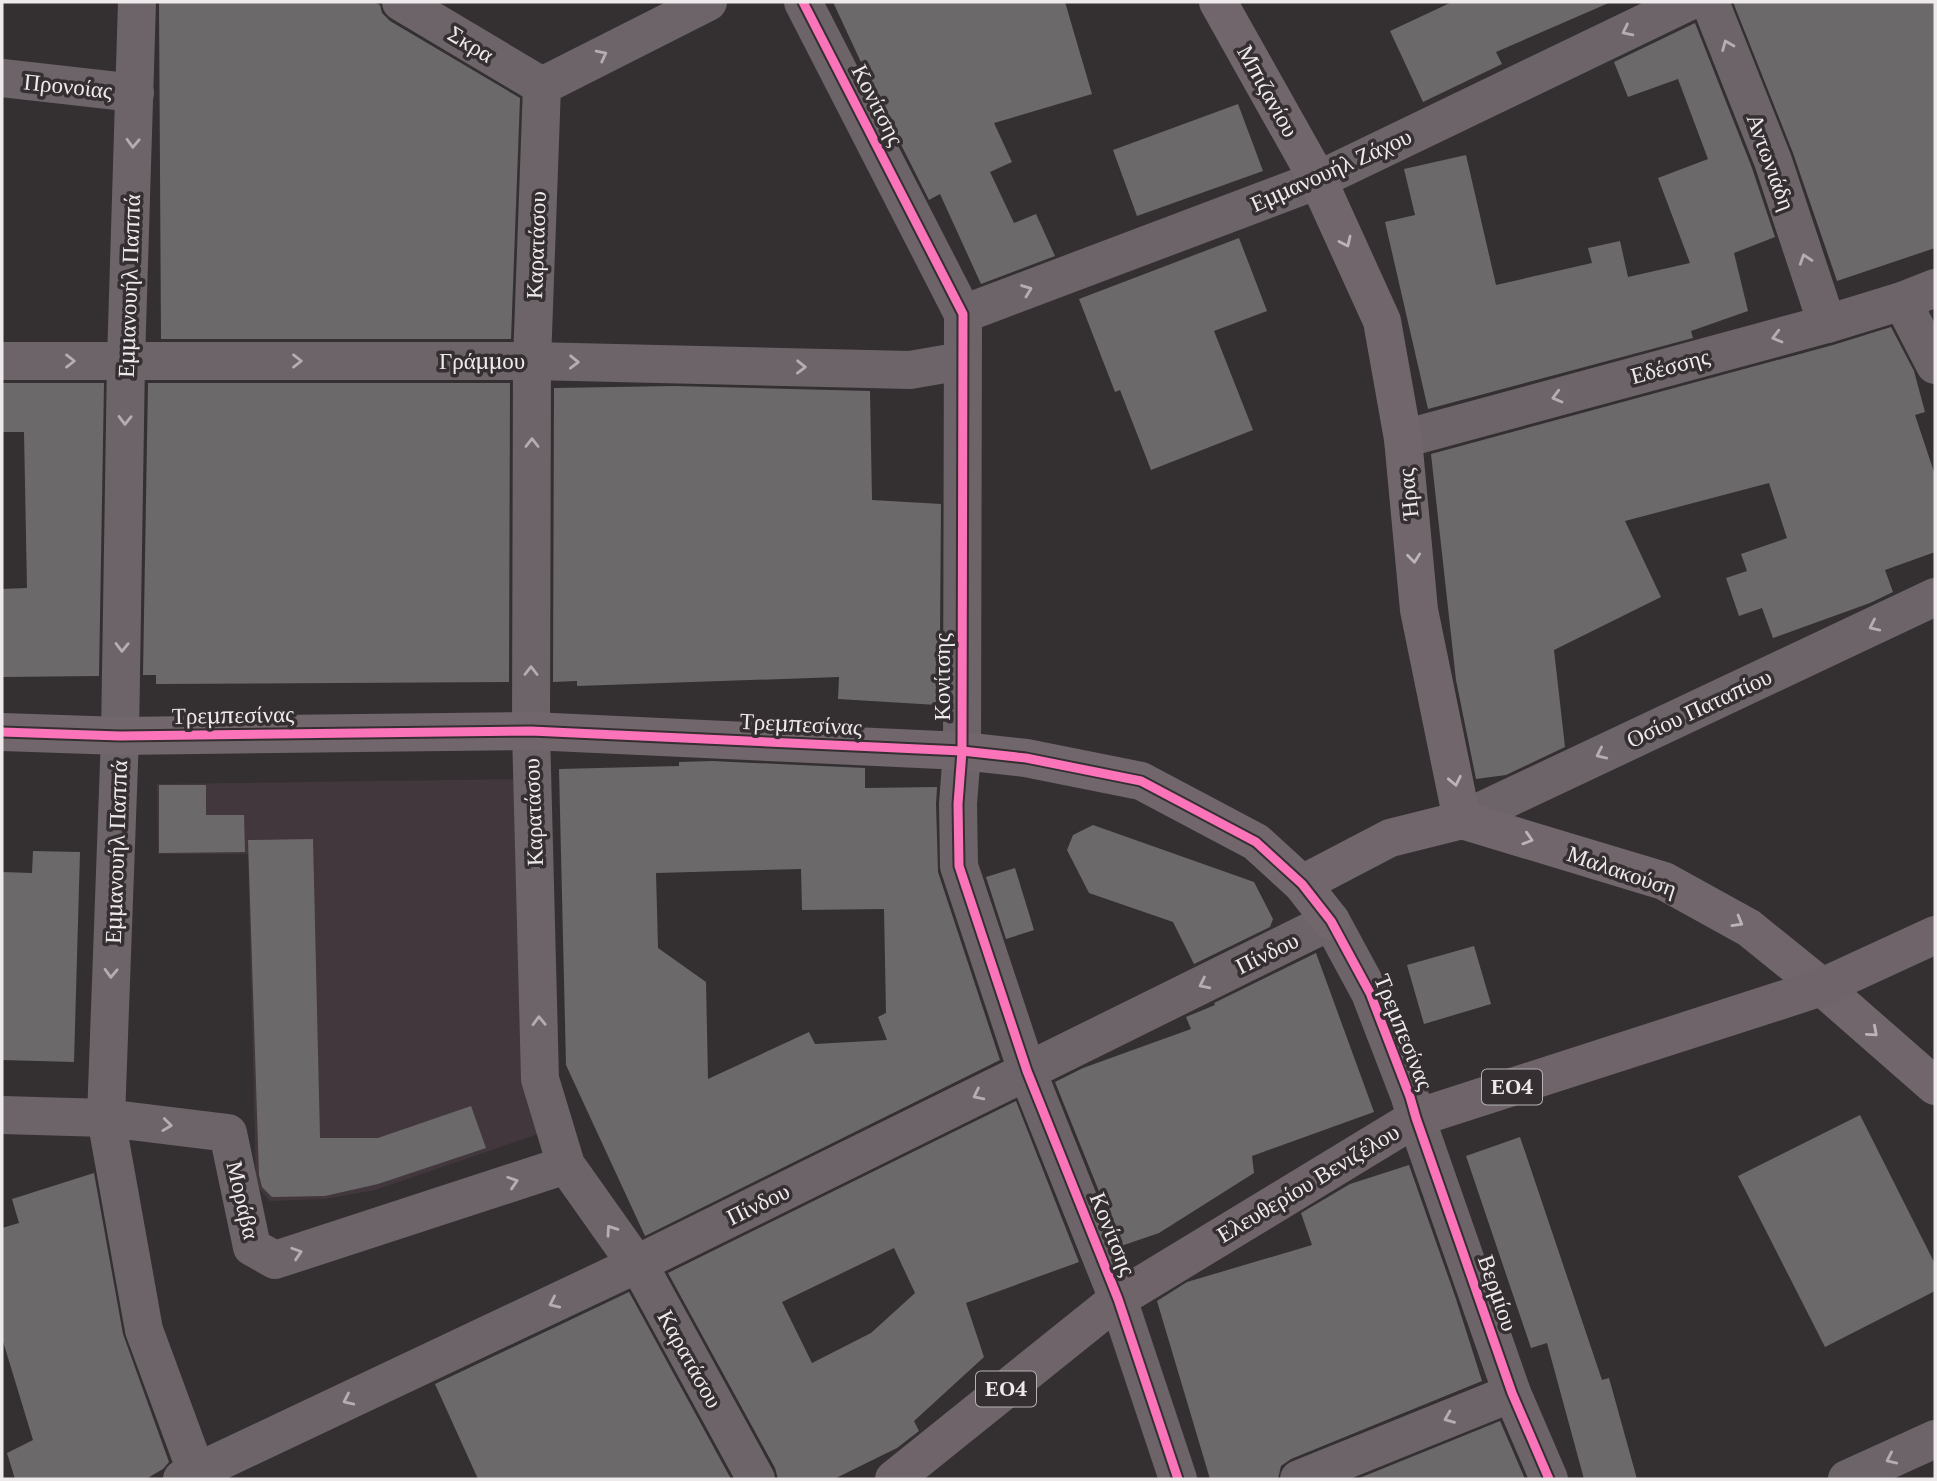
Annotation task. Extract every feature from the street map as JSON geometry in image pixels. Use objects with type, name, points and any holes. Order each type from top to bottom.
[{"type":"main road","name":"Ελευθερίου Βενιζέλου","points":[[894,1479],[1118,1299],[1416,1118],[1822,987],[1935,935]]},
{"type":"street","name":"Εμμανουήλ Παππά","points":[[137,2],[126,361],[120,736],[106,1118],[144,1330],[193,1477]]},
{"type":"street","name":"Σκρα","points":[[401,2],[541,86]]},
{"type":"street","points":[[541,86],[708,2]]},
{"type":"street","name":"Κονίτσης","points":[[803,2],[963,314],[962,751],[958,804],[960,866],[1027,1071],[1118,1299],[1178,1479]]},
{"type":"street","name":"Μπιζανίου","points":[[1219,2],[1318,180]]},
{"type":"street","name":"Εμμανουήλ Ζάχου","points":[[963,314],[1318,180],[1688,2]]},
{"type":"street","name":"Αντωνιάδη","points":[[1710,2],[1773,161],[1827,324]]},
{"type":"street","name":"Προνοίας","points":[[2,78],[135,93]]},
{"type":"street","name":"Καρατάσου","points":[[541,86],[532,361],[531,731],[540,1079],[566,1165],[646,1278],[756,1479]]},
{"type":"street","name":"Ήρας","points":[[1318,180],[1382,321],[1403,439],[1419,610],[1462,820]]},
{"type":"street","points":[[1919,295],[1935,365]]},
{"type":"street","name":"Εδέσσης","points":[[1403,439],[1827,324],[1919,295]]},
{"type":"street","name":"Γράμμου","points":[[2,360],[532,361],[910,370],[961,361]]},
{"type":"street","name":"Οσίου Παταπίου","points":[[1462,820],[1935,597]]},
{"type":"street","name":"Τρεμπεσίνας","points":[[2,732],[120,736],[531,731],[962,751],[1026,758],[1141,781],[1256,842],[1302,884],[1331,921],[1370,993],[1416,1118]]},
{"type":"street","points":[[1302,884],[1390,838],[1462,820]]},
{"type":"street","name":"Μαλακούση","points":[[1462,820],[1664,880],[1749,928],[1822,987],[1935,1086]]},
{"type":"street","name":"Πίνδου","points":[[193,1477],[635,1265],[1331,921]]},
{"type":"street","name":"Μοράβα","points":[[2,1115],[106,1118],[228,1133],[252,1247],[275,1260],[566,1165]]},
{"type":"street","name":"Βερμίου","points":[[1416,1118],[1512,1393],[1549,1479]]},
{"type":"street","points":[[1299,1479],[1512,1393]]},
{"type":"street","points":[[1847,1479],[1935,1439]]},
{"type":"shaded area","points":[[524,779],[544,1132],[375,1190],[326,1199],[270,1201],[256,1185],[248,854],[158,854],[157,784]]},
{"type":"building","points":[[159,2],[374,2],[380,5],[382,13],[390,21],[520,98],[511,339],[161,339]]},
{"type":"building","points":[[833,2],[1065,2],[1092,94],[994,123],[1012,162],[990,172],[1014,223],[1036,214],[1055,256],[981,284],[940,194],[929,200]]},
{"type":"building","points":[[1452,2],[1611,2],[1496,52],[1502,64],[1423,102],[1390,31]]},
{"type":"building","points":[[1733,2],[1935,2],[1935,248],[1837,281],[1793,153]]},
{"type":"building","points":[[1695,23],[1752,168],[1775,237],[1734,253],[1748,311],[1691,331],[1693,338],[1428,409],[1385,222],[1415,215],[1404,169],[1466,155],[1496,285],[1592,263],[1588,248],[1620,241],[1628,277],[1690,263],[1658,178],[1708,159],[1678,79],[1628,97],[1614,62]]},
{"type":"building","points":[[1238,104],[1263,171],[1137,216],[1113,150]]},
{"type":"building","points":[[1239,238],[1267,311],[1214,331],[1253,430],[1151,470],[1120,390],[1115,392],[1079,299]]},
{"type":"building","points":[[1891,327],[1914,371],[1925,412],[1915,415],[1935,475],[1935,552],[1885,570],[1893,592],[1773,638],[1762,608],[1739,616],[1726,578],[1747,571],[1741,554],[1787,538],[1769,483],[1625,521],[1661,597],[1554,650],[1565,747],[1506,775],[1476,779],[1456,680],[1431,454]]},
{"type":"building","points":[[2,383],[104,383],[99,676],[2,677],[2,589],[27,588],[24,432],[2,432]]},
{"type":"building","points":[[148,383],[510,383],[509,682],[156,684],[156,675],[143,675]]},
{"type":"building","points":[[674,386],[870,391],[872,500],[941,504],[937,705],[838,699],[839,677],[577,686],[577,681],[553,682],[554,388]]},
{"type":"building","points":[[679,762],[865,768],[865,788],[937,787],[938,872],[1000,1060],[645,1236],[566,1065],[559,769],[679,766]],"holes":[[[801,869],[802,910],[884,909],[886,1013],[878,1017],[887,1040],[815,1044],[809,1032],[708,1079],[706,982],[658,948],[656,873]]]},
{"type":"building","points":[[159,785],[206,785],[206,815],[244,815],[245,852],[159,853]]},
{"type":"building","points":[[1093,825],[1254,882],[1273,919],[1270,927],[1194,964],[1173,922],[1089,893],[1067,850],[1073,835]]},
{"type":"building","points":[[313,839],[320,1138],[378,1138],[471,1106],[486,1148],[378,1184],[325,1196],[272,1197],[262,1187],[259,1175],[248,840]]},
{"type":"building","points":[[33,851],[80,852],[74,1062],[2,1060],[2,872],[32,873]]},
{"type":"building","points":[[1015,868],[1034,930],[1006,939],[986,877]]},
{"type":"building","points":[[1474,946],[1491,1004],[1424,1024],[1407,965]]},
{"type":"building","points":[[1316,953],[1374,1112],[1252,1156],[1254,1173],[1159,1233],[1121,1246],[1055,1082],[1083,1068],[1191,1029],[1186,1017]]},
{"type":"building","points":[[1016,1101],[1079,1262],[966,1303],[984,1357],[914,1421],[919,1431],[897,1448],[834,1479],[778,1479],[775,1468],[668,1273]],"holes":[[[894,1248],[915,1293],[871,1333],[812,1363],[782,1302]]]},
{"type":"building","points":[[1860,1115],[1935,1264],[1935,1291],[1825,1347],[1738,1176]]},
{"type":"building","points":[[1520,1137],[1602,1380],[1609,1378],[1637,1479],[1584,1479],[1547,1343],[1531,1348],[1466,1156]]},
{"type":"building","points":[[1409,1165],[1482,1381],[1291,1459],[1281,1466],[1278,1479],[1210,1479],[1157,1301],[1187,1282],[1312,1245],[1301,1213],[1350,1184]]},
{"type":"building","points":[[94,1173],[123,1334],[169,1462],[146,1479],[15,1479],[7,1453],[33,1440],[2,1338],[2,1228],[19,1223],[12,1199]]},
{"type":"building","points":[[629,1292],[731,1479],[478,1479],[435,1384]]},
{"type":"building","points":[[1500,1421],[1525,1479],[1357,1479]]},
{"type":"cycle path","points":[[803,2],[963,314],[962,751],[958,804],[959,866],[1027,1071],[1118,1299],[1178,1479]]},
{"type":"cycle path","points":[[2,732],[120,736],[531,731],[962,751],[1026,758],[1141,781],[1256,842],[1302,884],[1331,921],[1370,993],[1410,1097],[1512,1393],[1549,1479]]}]
